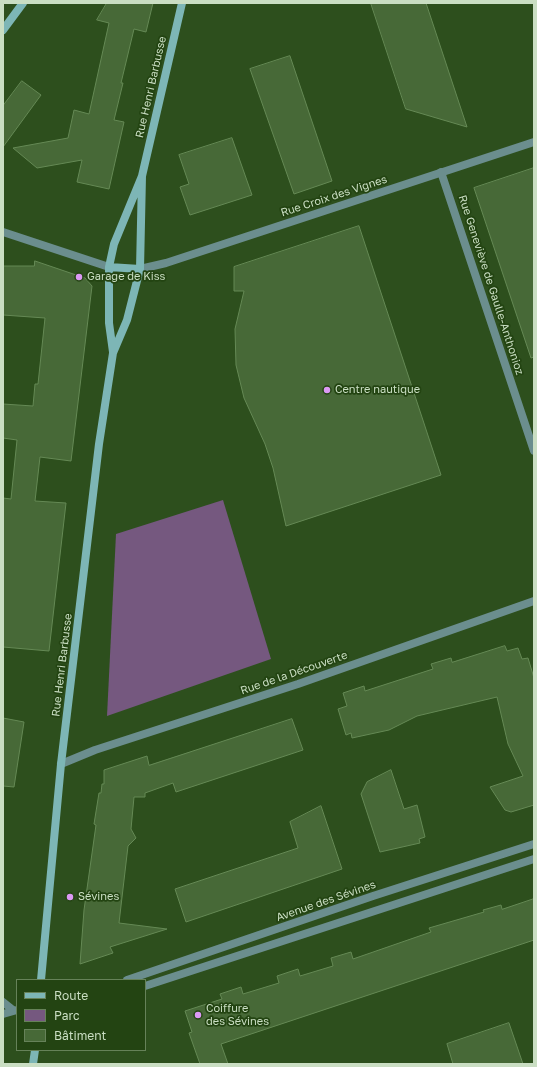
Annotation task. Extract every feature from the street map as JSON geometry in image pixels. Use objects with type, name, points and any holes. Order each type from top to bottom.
[{"type":"street","points":[[3,30],[23,3]]},
{"type":"street","name":"Rue Henri Barbusse","points":[[113,353],[109,323],[109,267],[114,244],[142,176],[182,3]]},
{"type":"street","name":"Rue Croix des Vignes","points":[[140,269],[166,262],[534,142]]},
{"type":"street","name":"Rue Geneviève de Gaulle-Anthonioz","points":[[441,172],[534,451]]},
{"type":"street","name":"Rue Henri Barbusse","points":[[41,979],[61,764],[98,452],[113,353],[127,320],[140,269],[142,176]]},
{"type":"street","points":[[3,232],[109,267],[140,269]]},
{"type":"street","name":"Rue de la Découverte","points":[[61,764],[95,750],[298,684],[534,601]]},
{"type":"street","name":"Avenue des Sévines","points":[[130,979],[373,896],[534,844]]},
{"type":"street","points":[[146,986],[534,859]]},
{"type":"street","points":[[3,1002],[15,1010]]},
{"type":"street","points":[[3,1014],[15,1010]]},
{"type":"street","points":[[33,1064],[35,1051]]},
{"type":"green space","points":[[223,500],[271,659],[107,716],[116,534]]},
{"type":"building","points":[[107,3],[153,3],[146,32],[134,29],[121,83],[123,83],[114,120],[124,122],[109,189],[77,182],[82,160],[37,168],[13,148],[68,138],[74,110],[89,114],[109,23],[97,20]]},
{"type":"building","points":[[371,3],[426,3],[467,127],[406,109]]},
{"type":"building","points":[[290,56],[332,181],[294,194],[250,69]]},
{"type":"building","points":[[22,81],[41,95],[3,147],[3,106]]},
{"type":"building","points":[[232,138],[252,195],[190,215],[180,187],[189,184],[179,155]]},
{"type":"building","points":[[534,168],[534,357],[531,358],[474,188]]},
{"type":"building","name":"Centre nautique","points":[[359,226],[441,475],[286,526],[273,468],[265,444],[244,398],[236,365],[235,329],[244,291],[234,291],[234,267]]},
{"type":"building","points":[[35,261],[85,278],[92,286],[71,461],[40,457],[35,501],[66,503],[49,651],[3,647],[3,498],[11,499],[17,440],[3,438],[3,404],[33,406],[35,384],[38,384],[45,318],[3,315],[3,266],[34,266]]},
{"type":"building","points":[[505,646],[507,651],[518,648],[522,659],[528,658],[534,678],[534,805],[511,812],[505,810],[490,787],[523,776],[508,744],[497,697],[417,716],[389,730],[352,738],[351,733],[346,735],[338,709],[347,706],[343,693],[364,686],[365,691],[433,669],[431,664],[451,658],[452,662]]},
{"type":"building","points":[[3,718],[24,722],[14,787],[3,786]]},
{"type":"building","points":[[292,719],[303,750],[176,792],[173,783],[145,793],[145,797],[134,797],[131,829],[136,838],[128,846],[119,923],[167,929],[110,947],[113,953],[80,964],[84,910],[96,825],[94,824],[99,793],[101,793],[102,784],[104,784],[104,770],[147,756],[149,765]]},
{"type":"building","points":[[391,770],[404,809],[417,805],[425,837],[419,839],[420,843],[380,852],[361,794],[367,782]]},
{"type":"building","points":[[321,806],[342,869],[186,922],[175,889],[298,848],[290,822]]},
{"type":"building","points":[[534,899],[534,940],[221,1044],[228,1064],[200,1064],[189,1033],[192,1032],[185,1011],[222,999],[220,994],[241,987],[243,994],[279,983],[277,976],[298,969],[300,976],[333,966],[331,958],[351,952],[353,959],[431,932],[429,928],[484,912],[483,910],[501,905],[502,909]]},
{"type":"building","points":[[509,1023],[523,1064],[453,1064],[447,1044]]},
{"type":"place","name":"Garage de Kiss","points":[[79,277]]},
{"type":"place","name":"Centre nautique","points":[[327,390]]},
{"type":"place","name":"Sévines","points":[[70,897]]},
{"type":"place","name":"Coiffure des Sévines","points":[[198,1015]]}]
